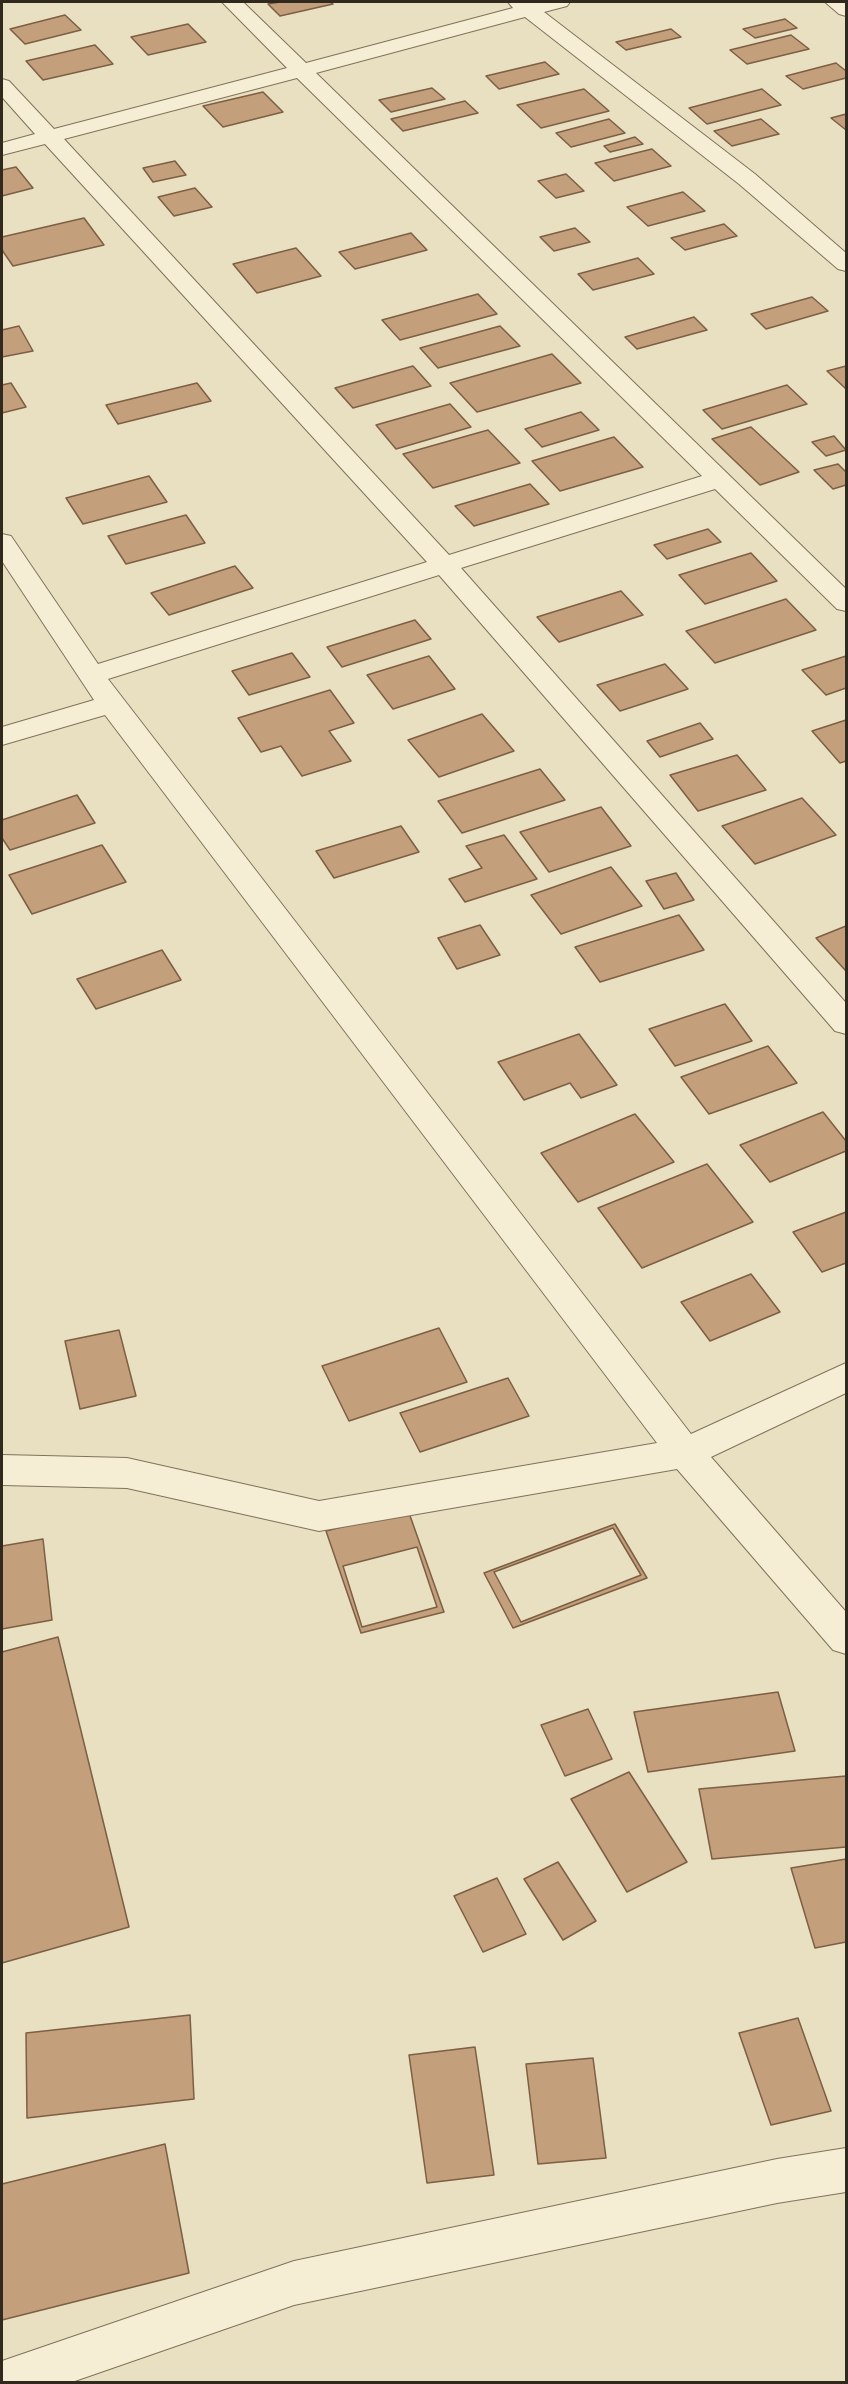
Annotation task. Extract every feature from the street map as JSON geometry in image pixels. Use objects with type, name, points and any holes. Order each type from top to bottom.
[{"type":"street","points":[[232,2],[846,603]]},
{"type":"street","points":[[2,149],[302,68],[522,5],[560,2]]},
{"type":"street","points":[[835,2],[846,10]]},
{"type":"street","points":[[522,5],[747,178],[846,264]]},
{"type":"street","points":[[2,85],[48,138],[444,566],[846,1023]]},
{"type":"street","points":[[91,675],[720,479]]},
{"type":"street","points":[[2,542],[111,704],[685,1453],[846,1638]]},
{"type":"street","points":[[2,736],[111,704]]},
{"type":"street","points":[[2,1470],[127,1473],[319,1516],[685,1453],[846,1377]]},
{"type":"street","points":[[7,2382],[294,2283],[777,2181],[846,2170]]},
{"type":"building","points":[[330,2],[333,4],[280,16],[268,4]]},
{"type":"building","points":[[65,15],[81,30],[25,44],[10,29]]},
{"type":"building","points":[[785,19],[797,28],[755,38],[743,29]]},
{"type":"building","points":[[188,24],[206,42],[148,55],[131,37]]},
{"type":"building","points":[[671,29],[681,37],[626,50],[616,42]]},
{"type":"building","points":[[791,35],[809,49],[747,64],[730,50]]},
{"type":"building","points":[[95,45],[113,64],[43,80],[26,61]]},
{"type":"building","points":[[545,62],[559,74],[499,89],[486,76]]},
{"type":"building","points":[[836,63],[846,71],[846,78],[803,89],[786,76]]},
{"type":"building","points":[[432,88],[445,99],[391,112],[379,100]]},
{"type":"building","points":[[584,89],[609,111],[541,128],[517,105]]},
{"type":"building","points":[[762,89],[781,105],[707,124],[689,108]]},
{"type":"building","points":[[263,92],[283,112],[223,127],[203,106]]},
{"type":"building","points":[[465,101],[478,113],[403,131],[391,119]]},
{"type":"building","points":[[846,114],[846,130],[831,118]]},
{"type":"building","points":[[609,119],[625,133],[571,147],[556,133]]},
{"type":"building","points":[[761,119],[779,134],[732,146],[714,131]]},
{"type":"building","points":[[635,137],[643,144],[610,152],[604,146]]},
{"type":"building","points":[[652,149],[671,166],[614,181],[595,163]]},
{"type":"building","points":[[175,161],[186,175],[153,182],[143,168]]},
{"type":"building","points":[[16,167],[33,188],[2,196],[2,170]]},
{"type":"building","points":[[566,174],[584,191],[556,198],[538,181]]},
{"type":"building","points":[[195,188],[212,207],[174,216],[158,197]]},
{"type":"building","points":[[683,192],[705,211],[648,226],[627,207]]},
{"type":"building","points":[[84,218],[104,245],[13,266],[2,250],[2,237]]},
{"type":"building","points":[[724,224],[737,236],[685,250],[671,238]]},
{"type":"building","points":[[575,228],[590,242],[554,251],[540,237]]},
{"type":"building","points":[[411,233],[427,250],[355,269],[339,252]]},
{"type":"building","points":[[296,248],[321,276],[257,293],[233,264]]},
{"type":"building","points":[[638,258],[654,274],[593,290],[578,274]]},
{"type":"building","points":[[478,294],[497,314],[400,340],[382,320]]},
{"type":"building","points":[[812,297],[828,311],[766,329],[751,314]]},
{"type":"building","points":[[694,317],[707,330],[637,349],[625,337]]},
{"type":"building","points":[[19,326],[33,351],[2,357],[2,330]]},
{"type":"building","points":[[500,326],[520,346],[438,368],[420,348]]},
{"type":"building","points":[[552,354],[581,383],[477,412],[450,383]]},
{"type":"building","points":[[413,366],[431,386],[353,408],[335,388]]},
{"type":"building","points":[[846,366],[846,389],[827,371]]},
{"type":"building","points":[[11,383],[26,407],[2,413],[2,385]]},
{"type":"building","points":[[197,383],[211,401],[118,424],[106,405]]},
{"type":"building","points":[[787,385],[807,404],[722,429],[703,410]]},
{"type":"building","points":[[450,404],[471,427],[396,449],[376,425]]},
{"type":"building","points":[[581,412],[599,430],[542,447],[525,429]]},
{"type":"building","points":[[751,427],[799,472],[760,485],[712,439]]},
{"type":"building","points":[[488,430],[520,463],[433,488],[403,454]]},
{"type":"building","points":[[834,436],[846,450],[826,456],[812,442]]},
{"type":"building","points":[[614,437],[643,467],[560,491],[532,461]]},
{"type":"building","points":[[838,464],[846,472],[846,485],[833,489],[814,470]]},
{"type":"building","points":[[149,476],[167,502],[83,524],[66,498]]},
{"type":"building","points":[[530,484],[549,504],[474,526],[455,506]]},
{"type":"building","points":[[186,515],[205,543],[126,564],[108,536]]},
{"type":"building","points":[[708,529],[721,542],[667,559],[654,545]]},
{"type":"building","points":[[751,553],[777,581],[705,604],[679,575]]},
{"type":"building","points":[[235,566],[253,588],[169,615],[151,593]]},
{"type":"building","points":[[621,591],[643,615],[559,642],[537,617]]},
{"type":"building","points":[[786,599],[816,630],[715,663],[686,631]]},
{"type":"building","points":[[415,620],[431,639],[342,667],[327,647]]},
{"type":"building","points":[[292,653],[310,677],[249,695],[232,671]]},
{"type":"building","points":[[429,656],[455,689],[393,709],[367,675]]},
{"type":"building","points":[[846,656],[846,688],[826,695],[802,670]]},
{"type":"building","points":[[665,664],[688,689],[620,711],[597,685]]},
{"type":"building","points":[[330,690],[354,723],[329,731],[351,761],[302,776],[281,746],[261,752],[238,718]]},
{"type":"building","points":[[482,714],[514,751],[439,777],[408,740]]},
{"type":"building","points":[[846,720],[846,761],[840,763],[812,731]]},
{"type":"building","points":[[700,723],[713,739],[660,757],[647,741]]},
{"type":"building","points":[[737,755],[766,790],[698,811],[670,775]]},
{"type":"building","points":[[540,769],[565,800],[462,833],[438,801]]},
{"type":"building","points":[[77,795],[95,823],[10,850],[2,838],[2,820]]},
{"type":"building","points":[[802,798],[836,835],[755,864],[722,826]]},
{"type":"building","points":[[601,807],[631,846],[549,872],[520,832]]},
{"type":"building","points":[[401,826],[419,852],[334,878],[316,851]]},
{"type":"building","points":[[504,835],[537,879],[465,902],[449,879],[482,868],[466,846]]},
{"type":"building","points":[[102,845],[126,882],[32,914],[9,875]]},
{"type":"building","points":[[611,867],[642,906],[561,934],[531,895]]},
{"type":"building","points":[[676,873],[694,900],[664,909],[646,881]]},
{"type":"building","points":[[679,915],[704,950],[600,982],[575,947]]},
{"type":"building","points":[[480,925],[500,955],[457,969],[438,938]]},
{"type":"building","points":[[846,926],[846,970],[845,970],[816,938]]},
{"type":"building","points":[[162,950],[181,980],[96,1009],[77,979]]},
{"type":"building","points":[[725,1004],[752,1041],[675,1066],[649,1029]]},
{"type":"building","points":[[579,1034],[617,1085],[581,1098],[570,1083],[524,1100],[498,1062]]},
{"type":"building","points":[[768,1046],[797,1083],[709,1114],[681,1077]]},
{"type":"building","points":[[823,1112],[846,1141],[846,1151],[770,1182],[740,1145]]},
{"type":"building","points":[[635,1114],[674,1162],[578,1202],[541,1153]]},
{"type":"building","points":[[707,1164],[753,1222],[642,1268],[598,1208]]},
{"type":"building","points":[[846,1212],[846,1263],[822,1272],[793,1232]]},
{"type":"building","points":[[751,1274],[780,1312],[710,1341],[681,1302]]},
{"type":"building","points":[[439,1328],[467,1382],[349,1421],[322,1366]]},
{"type":"building","points":[[119,1330],[136,1396],[80,1409],[65,1341]]},
{"type":"building","points":[[508,1378],[529,1416],[420,1452],[400,1413]]},
{"type":"building","points":[[408,1510],[444,1612],[361,1633],[326,1531]]},
{"type":"building","points":[[615,1524],[647,1578],[513,1628],[484,1573]]},
{"type":"building","points":[[613,1528],[641,1575],[521,1622],[494,1572]]},
{"type":"building","points":[[43,1539],[52,1620],[2,1629],[2,1546]]},
{"type":"building","points":[[417,1547],[437,1607],[362,1627],[343,1566]]},
{"type":"building","points":[[58,1637],[129,1927],[2,1963],[2,1652]]},
{"type":"building","points":[[778,1692],[795,1751],[648,1772],[634,1712]]},
{"type":"building","points":[[588,1709],[612,1759],[565,1776],[541,1725]]},
{"type":"building","points":[[629,1772],[687,1862],[627,1892],[571,1799]]},
{"type":"building","points":[[846,1776],[846,1847],[712,1859],[699,1789]]},
{"type":"building","points":[[846,1859],[846,1942],[815,1948],[791,1868]]},
{"type":"building","points":[[558,1862],[596,1921],[563,1940],[524,1879]]},
{"type":"building","points":[[497,1878],[526,1934],[483,1952],[454,1896]]},
{"type":"building","points":[[190,2015],[194,2099],[27,2118],[26,2033]]},
{"type":"building","points":[[798,2018],[831,2111],[771,2125],[739,2033]]},
{"type":"building","points":[[475,2047],[494,2175],[427,2183],[409,2055]]},
{"type":"building","points":[[593,2058],[606,2158],[538,2164],[526,2064]]},
{"type":"building","points":[[165,2144],[189,2273],[2,2320],[2,2184]]}]
